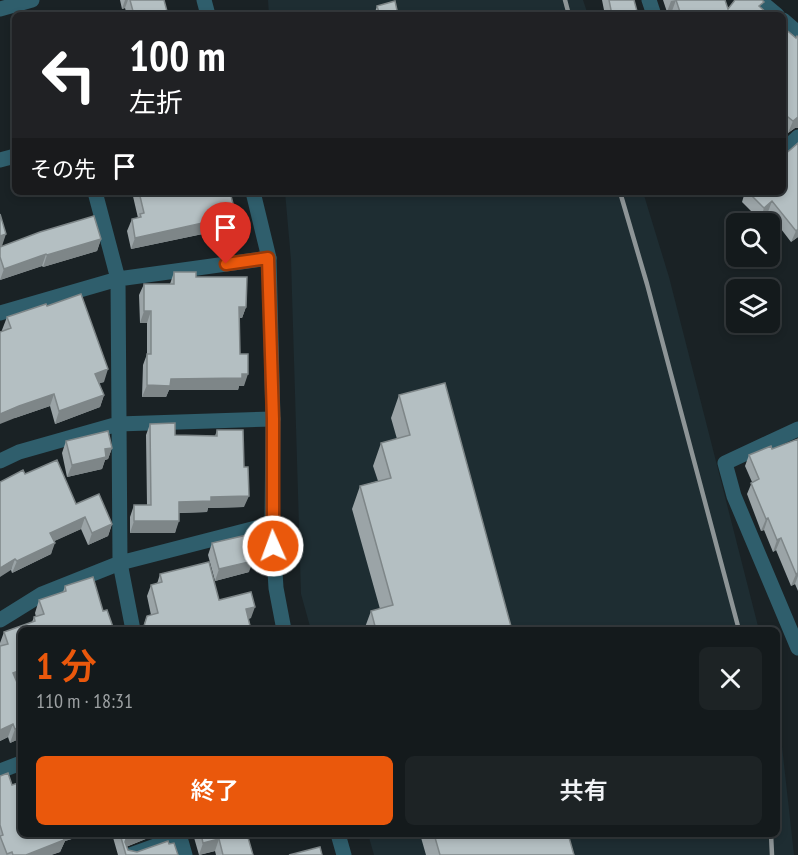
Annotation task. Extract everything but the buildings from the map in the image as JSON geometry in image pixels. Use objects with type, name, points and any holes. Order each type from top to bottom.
[{"type":"street","points":[[0,9],[32,0]]},
{"type":"street","points":[[759,0],[773,12]]},
{"type":"street","points":[[786,23],[798,33]]},
{"type":"street","points":[[786,148],[798,137]]},
{"type":"street","points":[[97,195],[118,279],[120,563],[131,627]]},
{"type":"street","points":[[254,195],[268,258],[273,419],[272,524],[276,588],[283,627]]},
{"type":"street","points":[[0,313],[118,279],[268,258]]},
{"type":"street","points":[[0,461],[19,452],[118,424],[273,419]]},
{"type":"street","points":[[798,429],[725,463],[734,496],[798,648]]},
{"type":"street","points":[[0,620],[42,594],[120,563],[272,524]]},
{"type":"street","points":[[0,771],[18,764]]},
{"type":"street","points":[[130,855],[174,837]]},
{"type":"street","points":[[180,837],[185,855]]},
{"type":"street","points":[[339,837],[344,855]]},
{"type":"shaded area","points":[[268,0],[583,0],[587,12],[269,12]]},
{"type":"shaded area","points":[[285,195],[644,195],[669,277],[758,627],[310,627],[301,594],[291,260]]},
{"type":"shaded area","points":[[780,728],[794,855],[374,855],[369,837],[780,837]]},
{"type":"railway","points":[[565,0],[568,12]]},
{"type":"railway","points":[[621,195],[647,284],[738,627]]},
{"type":"railway","points":[[771,837],[772,855]]},
{"type":"route","points":[[226,264],[268,258],[273,419],[273,546]]}]
